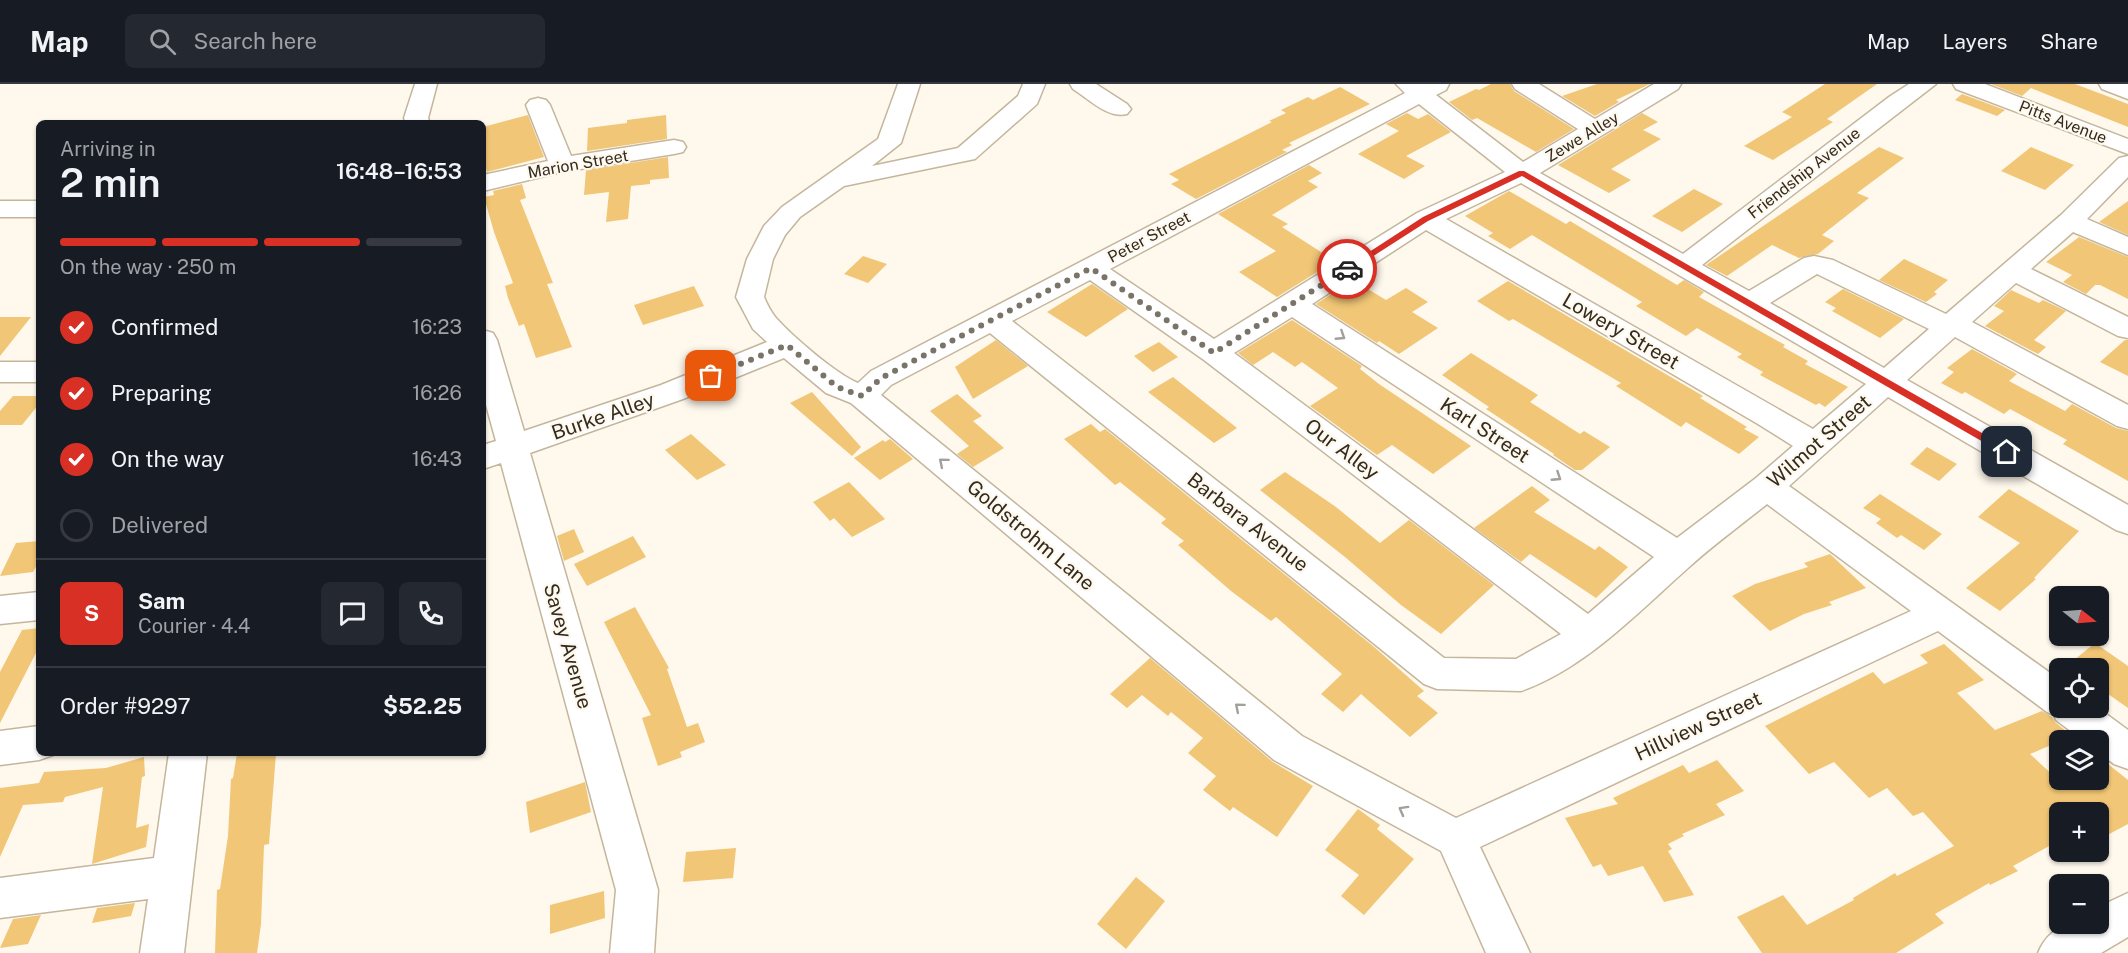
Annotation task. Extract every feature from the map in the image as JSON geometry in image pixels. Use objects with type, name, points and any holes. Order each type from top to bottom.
[{"type":"street","points":[[417,120],[426,84]]},
{"type":"street","name":"Goldstrohm Lane","points":[[909,84],[889,143],[837,182],[791,212],[773,232],[760,259],[750,297],[763,322],[837,387],[862,396],[1288,748],[1455,838]]},
{"type":"street","points":[[837,182],[966,154],[1029,99],[1034,84]]},
{"type":"street","points":[[1081,84],[1119,109]]},
{"type":"street","points":[[1523,84],[1594,129]]},
{"type":"street","name":"Zewe Alley","points":[[1214,353],[1426,219],[1522,173],[1670,84]]},
{"type":"street","name":"Friendship Avenue","points":[[1684,265],[1897,102],[1925,84]]},
{"type":"street","name":"Pitts Avenue","points":[[1964,84],[2125,166]]},
{"type":"street","points":[[2110,84],[2128,92]]},
{"type":"street","points":[[1422,87],[1522,173],[2128,521]]},
{"type":"street","name":"Peter Street","points":[[862,396],[881,378],[1091,268],[1422,87]]},
{"type":"street","points":[[538,105],[562,165]]},
{"type":"street","name":"Marion Street","points":[[486,182],[562,165],[674,147]]},
{"type":"street","name":"Wilmot Street","points":[[1521,675],[1589,634],[1678,556],[1767,487],[2070,221],[2125,166]]},
{"type":"street","points":[[0,209],[36,209]]},
{"type":"street","name":"Lowery Street","points":[[1426,219],[1769,416],[1814,445]]},
{"type":"street","points":[[2070,221],[2128,247]]},
{"type":"street","points":[[1750,303],[1814,264],[1833,270],[1951,326],[2128,418]]},
{"type":"street","name":"Our Alley","points":[[1091,268],[1214,353],[1589,634]]},
{"type":"street","points":[[2013,271],[2128,329]]},
{"type":"street","name":"Karl Street","points":[[1293,304],[1678,556]]},
{"type":"street","name":"Barbara Avenue","points":[[993,320],[1437,673],[1521,675]]},
{"type":"street","name":"Burke Alley","points":[[498,452],[672,392],[787,345]]},
{"type":"street","name":"Savey Avenue","points":[[486,362],[498,452],[637,890],[632,953]]},
{"type":"street","points":[[0,372],[36,372]]},
{"type":"street","points":[[1767,487],[2049,693]]},
{"type":"street","points":[[0,610],[36,606]]},
{"type":"street","name":"Hillview Street","points":[[1455,838],[1940,614]]},
{"type":"street","points":[[2082,718],[2128,752]]},
{"type":"street","points":[[0,748],[36,743]]},
{"type":"street","points":[[162,953],[188,756]]},
{"type":"street","points":[[1455,838],[1508,953]]},
{"type":"street","points":[[0,898],[172,876]]},
{"type":"street","points":[[2060,953],[2128,914]]},
{"type":"building","points":[[1491,84],[1510,84],[1514,91],[1574,129],[1536,152],[1477,118],[1472,120],[1449,102]]},
{"type":"building","points":[[1597,84],[1650,84],[1616,100],[1619,102],[1595,116],[1562,96]]},
{"type":"building","points":[[1825,84],[1877,84],[1827,119],[1833,122],[1773,160],[1744,146],[1792,117],[1782,112]]},
{"type":"building","points":[[1991,84],[2075,84],[2128,104],[2128,127],[2031,88],[2022,96]]},
{"type":"building","points":[[1340,87],[1370,104],[1289,143],[1292,145],[1282,150],[1287,152],[1196,199],[1171,184],[1179,180],[1169,174],[1272,122],[1269,121],[1286,113],[1281,110],[1308,97],[1313,100]]},
{"type":"building","points":[[1962,94],[2005,110],[1997,116],[1955,100]]},
{"type":"building","points":[[1407,113],[1418,119],[1428,114],[1451,132],[1406,156],[1425,166],[1404,179],[1358,154],[1399,131],[1386,124]]},
{"type":"building","points":[[1642,113],[1658,122],[1643,130],[1661,139],[1611,169],[1631,180],[1609,193],[1558,165]]},
{"type":"building","points":[[528,115],[544,157],[487,172],[486,126]]},
{"type":"building","points":[[666,115],[667,139],[587,151],[588,128]]},
{"type":"building","points":[[1879,147],[1904,158],[1857,193],[1869,198],[1822,235],[1834,241],[1818,254],[1799,258],[1772,245],[1727,276],[1706,265]]},
{"type":"building","points":[[2031,147],[2074,165],[2045,190],[2001,171]]},
{"type":"building","points":[[668,157],[669,178],[650,180],[650,184],[631,186],[628,219],[606,222],[609,192],[584,195],[586,170]]},
{"type":"building","points":[[1309,165],[1322,173],[1308,181],[1318,187],[1272,215],[1288,224],[1282,227],[1335,261],[1277,297],[1239,272],[1276,251],[1218,214]]},
{"type":"building","points":[[522,184],[526,198],[520,200],[553,283],[547,284],[572,347],[536,358],[524,324],[519,326],[505,286],[513,283],[486,204],[486,197],[494,195],[493,191]]},
{"type":"building","points":[[1694,189],[1723,204],[1682,232],[1652,216]]},
{"type":"building","points":[[1509,191],[1566,224],[1570,221],[1677,285],[1684,280],[1704,292],[1699,297],[1785,345],[1783,347],[1808,361],[1805,364],[1848,387],[1825,407],[1819,403],[1816,405],[1760,375],[1763,372],[1737,357],[1742,354],[1697,328],[1686,336],[1636,306],[1642,302],[1532,235],[1510,249],[1488,236],[1493,233],[1465,216]]},
{"type":"building","points":[[2128,201],[2128,235],[2099,222]]},
{"type":"building","points":[[2079,237],[2128,257],[2128,299],[2100,285],[2095,285],[2086,294],[2063,282],[2072,275],[2046,262]]},
{"type":"building","points":[[863,256],[887,264],[868,283],[844,274]]},
{"type":"building","points":[[1904,259],[1948,280],[1934,292],[1937,294],[1926,302],[1879,280]]},
{"type":"building","points":[[1353,280],[1386,300],[1406,288],[1428,302],[1412,312],[1438,328],[1399,354],[1379,341],[1377,343],[1316,304]]},
{"type":"building","points":[[1508,281],[1703,396],[1700,398],[1759,437],[1739,454],[1686,422],[1681,427],[1616,386],[1621,383],[1513,319],[1509,321],[1477,301]]},
{"type":"building","points":[[1092,284],[1128,309],[1086,337],[1047,312]]},
{"type":"building","points":[[694,286],[704,306],[643,325],[634,305]]},
{"type":"building","points":[[1843,289],[1904,319],[1880,338],[1832,311],[1836,308],[1825,302]]},
{"type":"building","points":[[2011,290],[2039,303],[2043,300],[2066,311],[2034,340],[2046,347],[2038,354],[1985,326],[2004,311],[1994,306]]},
{"type":"building","points":[[0,317],[31,317],[0,356]]},
{"type":"building","points":[[1292,320],[1362,366],[1360,369],[1379,384],[1471,446],[1433,474],[1392,445],[1377,455],[1310,406],[1338,388],[1302,362],[1295,367],[1273,352],[1253,365],[1238,353]]},
{"type":"building","points":[[996,340],[1028,366],[973,399],[955,367]]},
{"type":"building","points":[[2125,340],[2128,340],[2128,376],[2100,362]]},
{"type":"building","points":[[1159,342],[1178,357],[1153,372],[1134,356]]},
{"type":"building","points":[[1972,349],[2017,374],[2009,381],[2065,411],[2072,404],[2116,428],[2128,431],[2128,481],[2063,444],[2067,440],[2010,409],[2004,414],[1965,392],[1962,394],[1941,383],[1954,372],[1947,368]]},
{"type":"building","points":[[1471,353],[1538,395],[1530,402],[1580,434],[1584,431],[1610,447],[1582,470],[1575,470],[1486,409],[1489,407],[1442,375]]},
{"type":"building","points":[[1173,377],[1237,428],[1214,443],[1148,392]]},
{"type":"building","points":[[812,392],[861,447],[852,456],[790,403]]},
{"type":"building","points":[[957,394],[982,416],[973,421],[1004,448],[973,467],[957,454],[969,446],[930,411]]},
{"type":"building","points":[[13,396],[36,396],[36,408],[22,425],[0,425],[0,411]]},
{"type":"building","points":[[1091,424],[1100,432],[1105,429],[1373,646],[1424,691],[1417,696],[1438,713],[1410,737],[1361,694],[1343,712],[1321,694],[1342,674],[1276,617],[1271,621],[1231,591],[1178,545],[1184,541],[1161,523],[1166,519],[1120,482],[1115,485],[1064,439]]},
{"type":"building","points":[[691,434],[726,465],[697,480],[665,450]]},
{"type":"building","points":[[890,439],[913,459],[880,480],[854,458],[883,440],[885,442]]},
{"type":"building","points":[[1927,447],[1957,464],[1939,481],[1910,464]]},
{"type":"building","points":[[1285,472],[1336,507],[1380,543],[1409,520],[1494,585],[1441,634],[1401,605],[1345,557],[1260,490]]},
{"type":"building","points":[[849,482],[885,519],[852,537],[834,518],[830,521],[813,502]]},
{"type":"building","points":[[1532,486],[1550,500],[1534,512],[1595,550],[1599,546],[1628,567],[1596,598],[1530,554],[1521,562],[1474,528]]},
{"type":"building","points":[[2009,489],[2079,531],[2034,578],[2036,579],[2000,611],[1966,588],[2020,543],[1978,517]]},
{"type":"building","points":[[1880,494],[1942,534],[1924,550],[1901,535],[1897,538],[1876,523],[1881,519],[1863,508]]},
{"type":"building","points":[[574,529],[584,552],[564,561],[557,536]]},
{"type":"building","points":[[633,536],[646,557],[587,586],[574,564]]},
{"type":"building","points":[[36,541],[36,566],[33,572],[0,576],[16,543]]},
{"type":"building","points":[[1830,554],[1866,588],[1829,602],[1832,605],[1804,614],[1770,631],[1732,596],[1755,584],[1808,567],[1804,563]]},
{"type":"building","points":[[635,607],[669,668],[667,669],[687,727],[698,723],[705,742],[680,752],[682,757],[658,766],[642,718],[651,715],[604,622]]},
{"type":"building","points":[[36,628],[36,653],[0,723],[0,672],[22,630]]},
{"type":"building","points":[[1944,644],[1984,680],[1957,693],[1995,730],[2042,711],[2049,715],[2049,718],[2053,718],[2065,730],[2049,730],[2049,746],[2030,754],[2049,772],[2049,790],[2109,790],[2109,765],[2128,780],[2128,824],[2109,834],[2109,802],[2049,802],[2049,846],[2013,866],[2018,871],[1990,885],[1989,883],[1935,914],[1944,923],[1896,953],[1762,953],[1737,917],[1783,895],[1807,925],[1854,900],[1853,898],[1895,873],[1897,876],[1954,846],[1923,812],[1913,816],[1887,788],[1869,798],[1834,762],[1809,774],[1765,726],[1873,672],[1884,684],[1928,663],[1920,655]]},
{"type":"building","points":[[2091,646],[2099,646],[2128,666],[2128,708],[2109,695],[2109,658],[2077,658]]},
{"type":"building","points":[[1150,658],[1273,762],[1313,786],[1277,837],[1233,807],[1230,811],[1203,790],[1216,776],[1188,753],[1203,738],[1171,712],[1168,716],[1142,695],[1127,708],[1110,694]]},
{"type":"building","points":[[237,756],[276,756],[269,844],[264,845],[261,924],[257,953],[215,953],[217,890],[220,889],[228,836],[231,779]]},
{"type":"building","points":[[144,757],[145,776],[142,777],[136,828],[149,824],[146,847],[92,864],[103,787],[65,797],[63,802],[23,805],[0,857],[0,788],[39,783],[44,772],[106,768]]},
{"type":"building","points":[[1717,760],[1744,791],[1716,804],[1725,815],[1682,834],[1684,836],[1668,844],[1672,849],[1668,851],[1694,895],[1664,902],[1643,866],[1608,876],[1601,864],[1593,867],[1565,818],[1618,804],[1613,798],[1683,765],[1689,773]]},
{"type":"building","points":[[585,782],[591,812],[530,833],[526,802]]},
{"type":"building","points":[[1358,809],[1380,825],[1377,829],[1414,859],[1364,915],[1341,896],[1359,875],[1325,850]]},
{"type":"building","points":[[736,848],[733,878],[683,882],[686,852]]},
{"type":"building","points":[[1136,877],[1165,901],[1126,949],[1097,924]]},
{"type":"building","points":[[604,891],[605,918],[550,934],[550,905]]},
{"type":"building","points":[[135,903],[131,916],[92,923],[97,908]]},
{"type":"building","points":[[41,915],[28,944],[0,948],[13,919]]},
{"type":"way so far","points":[[711,376],[787,345],[837,387],[862,396],[881,378],[1091,268],[1214,353],[1347,269]]},
{"type":"route","points":[[1347,269],[1426,219],[1522,173],[2007,452]]}]
